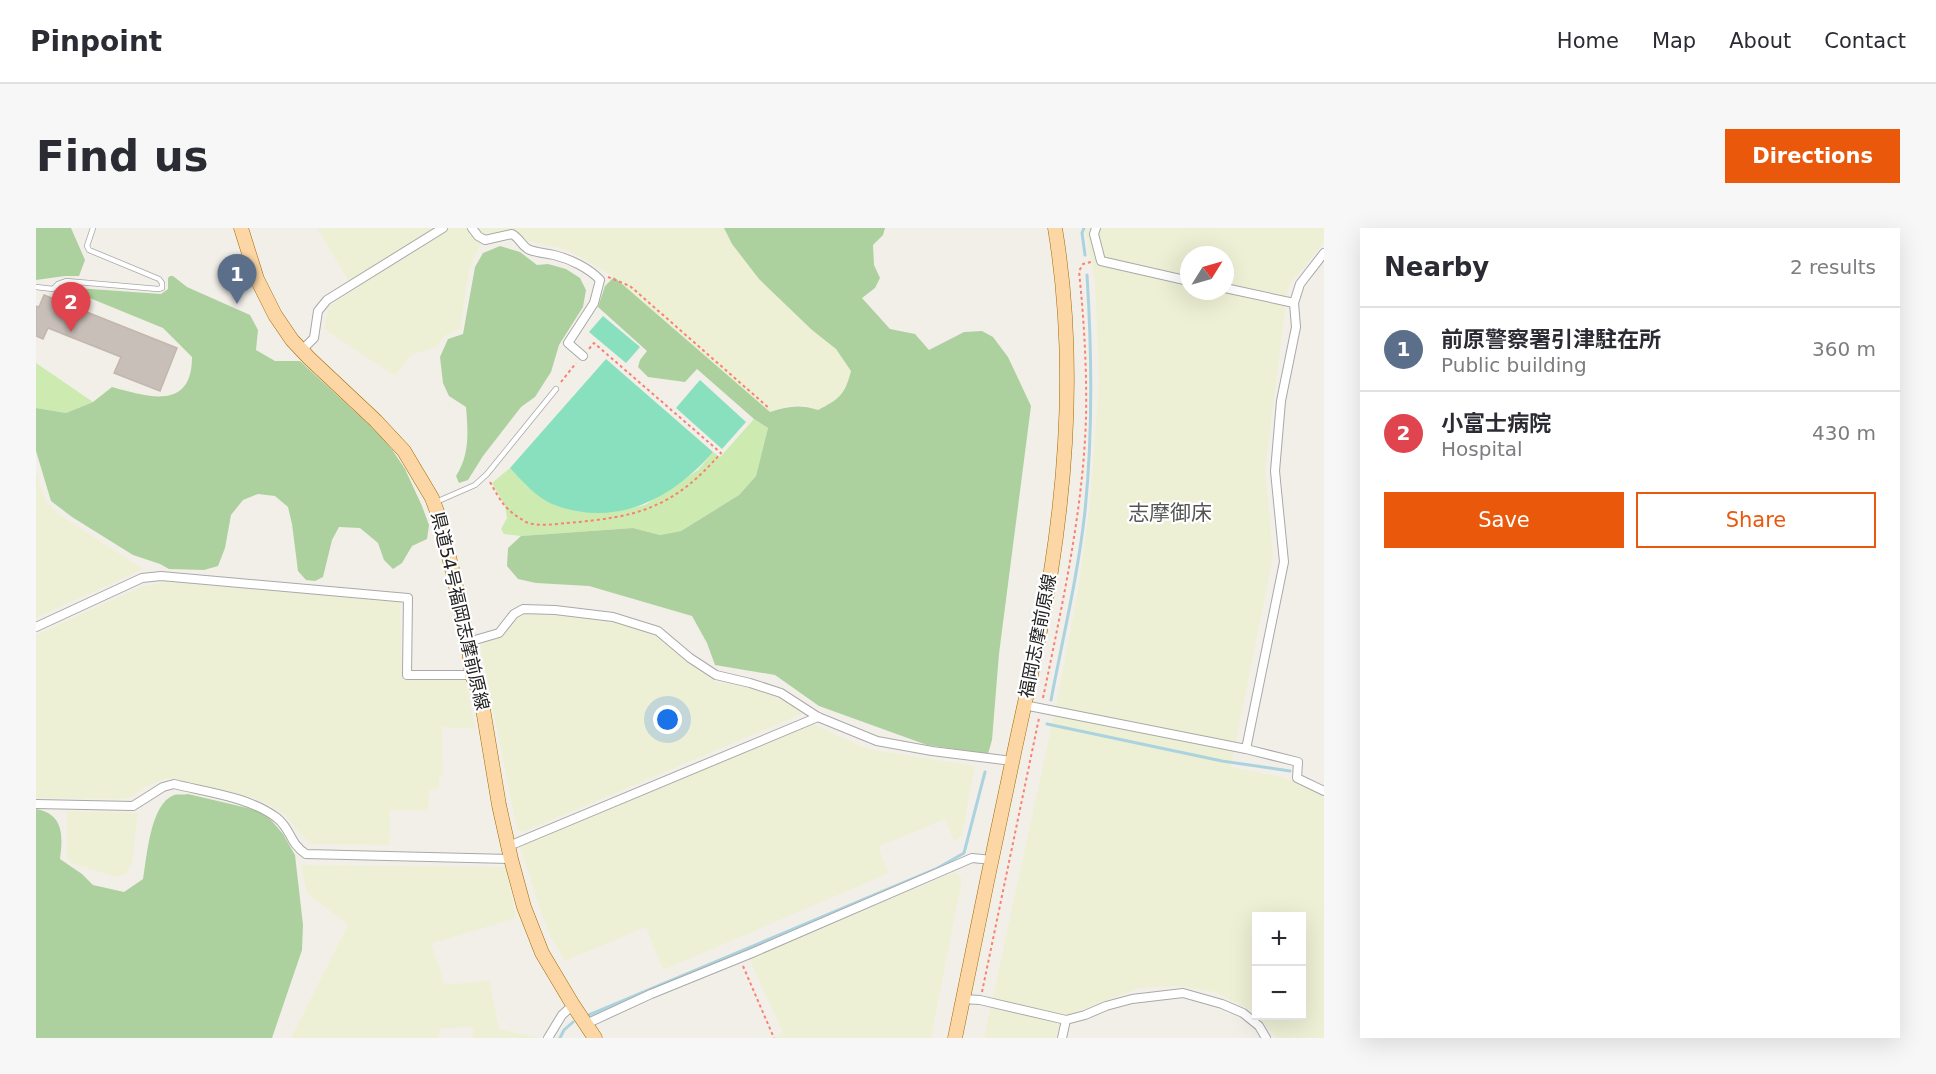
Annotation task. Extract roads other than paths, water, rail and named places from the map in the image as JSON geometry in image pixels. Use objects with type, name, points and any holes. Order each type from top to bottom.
[{"type":"main road","name":"県道54号福岡志摩前原線","points":[[241,228],[257,279],[275,315],[302,350],[404,451],[434,503],[446,543],[468,642],[472,675],[481,697],[499,805],[524,907],[542,953],[595,1038]]},
{"type":"main road","name":"福岡志摩前原線","points":[[955,1038],[1051,570],[1060,502],[1067,416],[1067,332],[1055,228]]},
{"type":"street","points":[[302,350],[314,338],[318,311],[327,300],[443,228]]},
{"type":"street","points":[[472,228],[478,236],[485,240],[512,234],[527,249],[573,262],[600,280],[594,303],[568,343],[583,356]]},
{"type":"street","points":[[1096,228],[1094,234],[1101,261],[1180,279]]},
{"type":"street","points":[[1246,749],[1284,562],[1275,471],[1281,401],[1296,327],[1294,303],[1300,284],[1324,253]]},
{"type":"street","points":[[1234,290],[1294,303]]},
{"type":"street","points":[[36,627],[142,578],[160,576],[408,598],[407,675],[472,675]]},
{"type":"street","points":[[468,642],[499,633],[514,614],[523,609],[555,610],[613,617],[658,631],[690,658],[716,675],[781,693],[818,717],[877,741],[932,751],[1012,761]]},
{"type":"street","points":[[1024,705],[1246,749],[1298,762],[1297,778],[1324,791]]},
{"type":"street","points":[[36,804],[133,806],[163,787],[174,784],[256,805],[279,819],[297,848],[306,854],[510,852],[818,717]]},
{"type":"street","points":[[586,1024],[972,858],[992,860]]},
{"type":"street","points":[[963,999],[980,1000],[1066,1020],[1085,1016],[1106,1006],[1132,999],[1183,993],[1242,1013],[1259,1026],[1266,1038]]},
{"type":"street","points":[[548,1038],[562,1015],[573,1005]]},
{"type":"street","points":[[1062,1038],[1066,1020]]},
{"type":"lane","points":[[36,287],[53,289],[66,281],[162,288],[162,282],[159,279],[89,250],[87,246],[93,228]]},
{"type":"lane","points":[[434,503],[475,485],[487,474],[556,389]]},
{"type":"waterway","points":[[1084,228],[1082,233],[1085,255]]},
{"type":"waterway","points":[[1051,700],[1078,559],[1088,481],[1091,393],[1087,275]]},
{"type":"waterway","points":[[1047,724],[1222,761],[1290,771]]},
{"type":"waterway","points":[[589,1015],[936,869],[964,853],[985,772]]},
{"type":"waterway","points":[[560,1038],[564,1030],[573,1022]]},
{"type":"place","name":"前原警察署引津駐在所","points":[[237,304]]},
{"type":"place","name":"小富士病院","points":[[71,332]]},
{"type":"district","name":"志摩御床","points":[[1170,513]]}]
